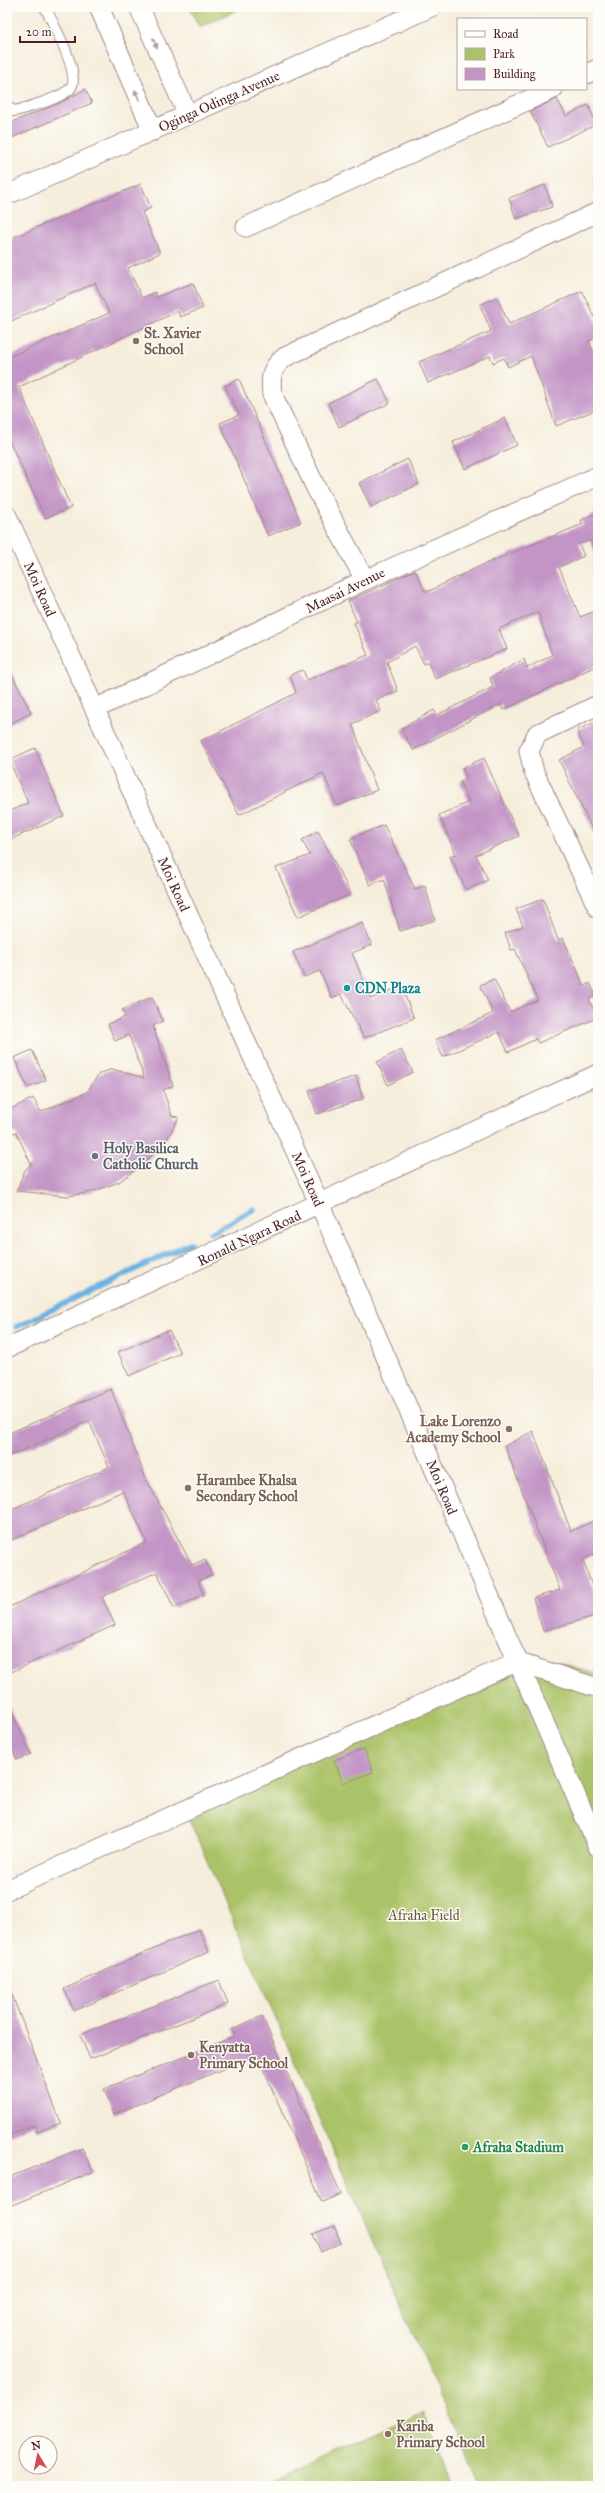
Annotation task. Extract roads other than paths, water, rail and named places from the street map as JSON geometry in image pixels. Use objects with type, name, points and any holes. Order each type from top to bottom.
[{"type":"street","points":[[99,7],[153,131]]},
{"type":"street","points":[[139,7],[188,115]]},
{"type":"street","name":"Oginga Odinga Avenue","points":[[7,195],[432,7]]},
{"type":"street","points":[[587,74],[598,69]]},
{"type":"street","points":[[246,227],[551,90]]},
{"type":"street","points":[[365,580],[316,488],[272,394],[270,377],[275,366],[285,357],[598,212]]},
{"type":"street","name":"Maasai Avenue","points":[[95,709],[365,580],[598,476]]},
{"type":"street","name":"Moi Road","points":[[7,516],[320,1205],[516,1662],[598,1847]]},
{"type":"street","points":[[598,706],[537,734],[529,751],[534,772],[598,908]]},
{"type":"street","name":"Ronald Ngara Road","points":[[7,1348],[320,1205],[598,1074]]},
{"type":"street","points":[[7,1890],[516,1662],[598,1688]]},
{"type":"lane","points":[[7,106],[13,111],[20,110],[65,92],[72,85],[74,79],[68,56],[45,7]]},
{"type":"waterway","points":[[211,1233],[254,1209]]},
{"type":"waterway","points":[[16,1327],[190,1243]]},
{"type":"place","name":"St. Xavier School","points":[[136,341]]},
{"type":"place","name":"CDN Plaza","points":[[347,988]]},
{"type":"place","name":"Holy Basilica Catholic Church","points":[[95,1156]]},
{"type":"place","name":"Lake Lorenzo Academy School","points":[[509,1429]]},
{"type":"place","name":"Harambee Khalsa Secondary School","points":[[188,1488]]},
{"type":"place","name":"Kenyatta Primary School","points":[[191,2055]]},
{"type":"place","name":"Afraha Stadium","points":[[465,2147]]},
{"type":"place","name":"Kariba Primary School","points":[[388,2434]]},
{"type":"park label","name":"Afraha Field","points":[[424,1915]]}]
